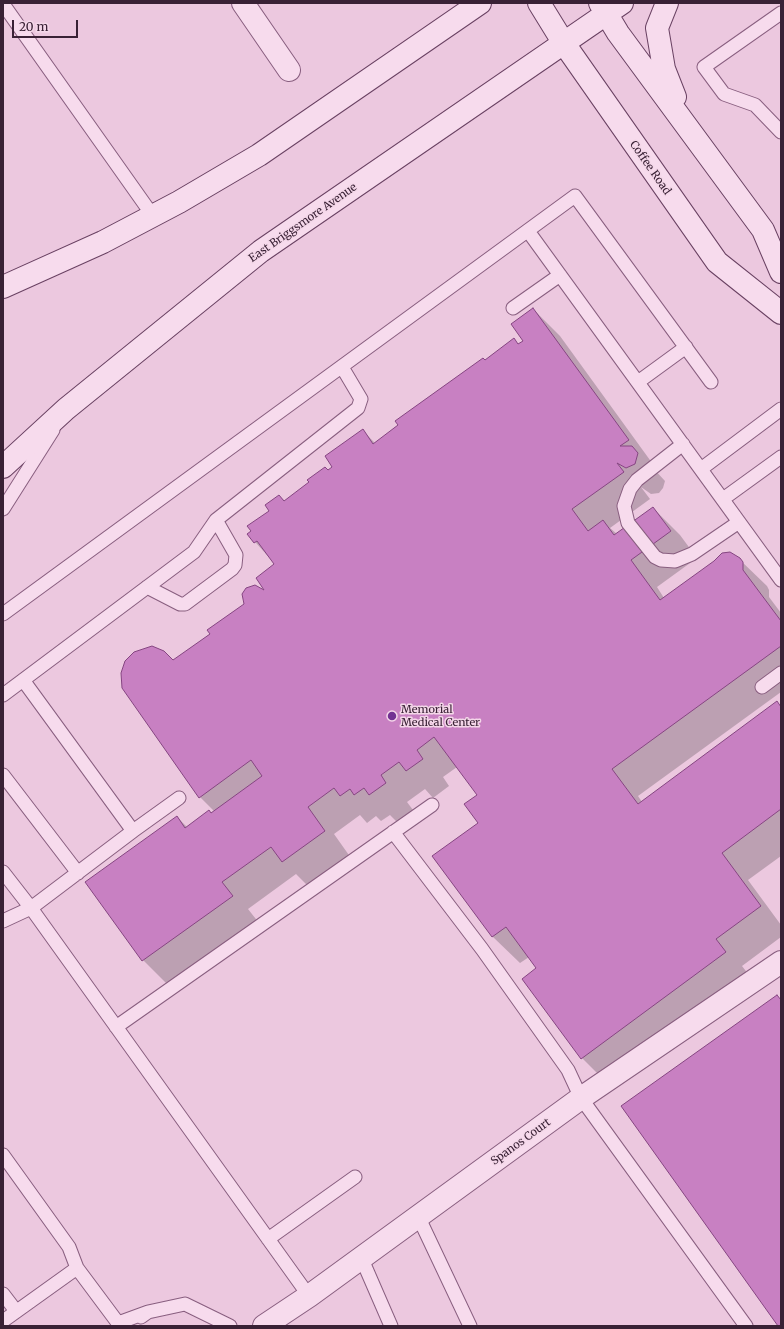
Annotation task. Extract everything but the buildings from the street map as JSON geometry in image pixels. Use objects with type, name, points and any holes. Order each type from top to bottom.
[{"type":"main road","points":[[243,3],[289,70]]},
{"type":"main road","points":[[435,34],[455,3]]},
{"type":"main road","points":[[3,287],[102,242],[153,216],[259,155],[480,3]]},
{"type":"main road","name":"Coffee Road","points":[[539,3],[563,42],[717,262],[781,313]]},
{"type":"main road","points":[[667,3],[657,28],[664,69],[684,122]]},
{"type":"main road","points":[[609,7],[618,33],[763,230],[781,272]]},
{"type":"main road","name":"East Briggsmore Avenue","points":[[3,467],[66,409],[261,251],[563,42],[609,7]]},
{"type":"main road","name":"Spanos Court","points":[[264,1326],[309,1296],[581,1098],[780,966]]},
{"type":"lane","points":[[3,4],[153,216]]},
{"type":"lane","points":[[781,13],[704,67],[724,94],[754,105],[781,132]]},
{"type":"lane","points":[[3,614],[576,196],[711,382]]},
{"type":"lane","points":[[528,231],[781,580]]},
{"type":"lane","points":[[513,308],[560,275]]},
{"type":"lane","points":[[638,382],[686,347]]},
{"type":"lane","points":[[3,695],[194,552],[216,520],[358,408],[361,399],[342,366]]},
{"type":"lane","points":[[3,509],[66,409]]},
{"type":"lane","points":[[701,469],[781,409]]},
{"type":"lane","points":[[683,444],[637,480],[630,489],[624,506],[628,523],[655,557],[661,560],[675,561],[692,554],[739,522]]},
{"type":"lane","points":[[723,499],[781,457]]},
{"type":"lane","points":[[147,587],[180,604],[185,604],[232,569],[235,565],[236,556],[216,520]]},
{"type":"lane","points":[[762,687],[781,673]]},
{"type":"lane","points":[[23,680],[133,830]]},
{"type":"lane","points":[[3,775],[78,873]]},
{"type":"lane","points":[[3,921],[31,908],[133,830],[179,798]]},
{"type":"lane","points":[[116,1027],[432,805]]},
{"type":"lane","points":[[393,832],[482,949],[568,1070],[581,1098],[746,1326]]},
{"type":"lane","points":[[3,872],[31,908],[309,1296]]},
{"type":"lane","points":[[3,1155],[69,1247],[77,1268],[118,1323],[148,1312],[185,1304],[230,1326]]},
{"type":"lane","points":[[268,1239],[355,1177]]},
{"type":"lane","points":[[418,1216],[470,1326]]},
{"type":"lane","points":[[361,1257],[391,1326]]},
{"type":"lane","points":[[3,1321],[77,1268]]},
{"type":"lane","points":[[3,1294],[16,1312]]},
{"type":"lane","points":[[128,1326],[148,1312]]},
{"type":"place","name":"Memorial Medical Center","points":[[392,716]]}]
